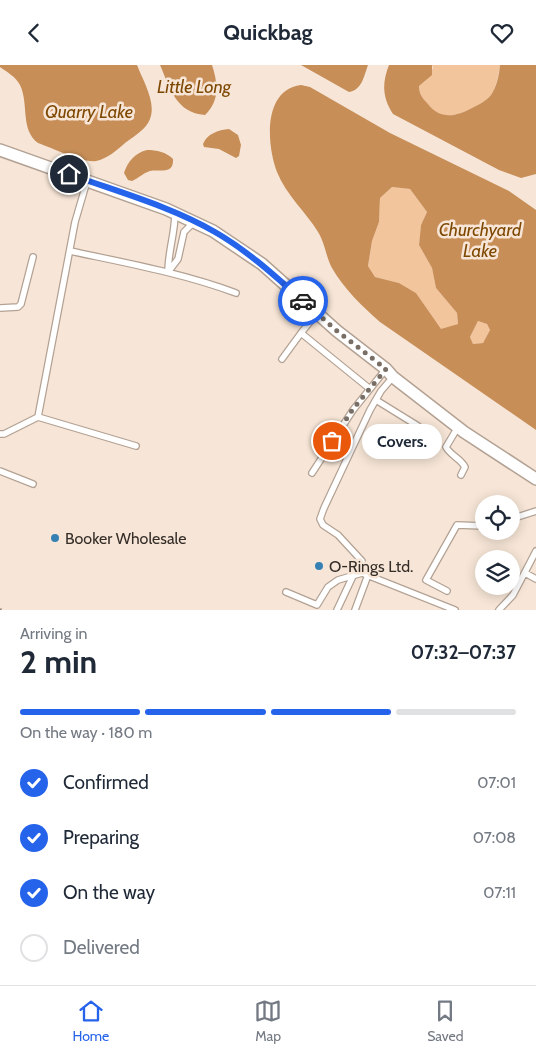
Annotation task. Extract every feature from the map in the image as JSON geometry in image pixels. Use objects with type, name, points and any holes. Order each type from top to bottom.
[{"type":"street","points":[[0,150],[175,213],[230,241],[262,264],[389,373],[458,427],[536,479]]},
{"type":"lane","points":[[38,417],[75,222],[87,181]]},
{"type":"lane","points":[[168,272],[168,257],[175,229],[175,213]]},
{"type":"lane","points":[[168,272],[178,259],[184,232],[194,222]]},
{"type":"lane","points":[[70,251],[168,272],[236,293]]},
{"type":"lane","points":[[0,308],[18,307],[22,304],[33,257]]},
{"type":"lane","points":[[282,359],[317,313]]},
{"type":"lane","points":[[301,333],[370,389]]},
{"type":"lane","points":[[312,473],[353,409],[370,389],[389,373]]},
{"type":"lane","points":[[355,610],[365,574],[362,561],[338,535],[322,525],[320,519],[389,373]]},
{"type":"lane","points":[[376,400],[418,426]]},
{"type":"lane","points":[[0,434],[4,434],[38,417],[136,445]]},
{"type":"lane","points":[[458,427],[446,447],[449,453],[462,460],[465,467],[461,475]]},
{"type":"lane","points":[[0,471],[32,484]]},
{"type":"lane","points":[[520,516],[536,511]]},
{"type":"lane","points":[[447,591],[426,579],[457,525],[475,526]]},
{"type":"lane","points":[[503,608],[513,595],[536,551]]},
{"type":"lane","points":[[524,573],[536,579]]},
{"type":"lane","points":[[286,592],[317,605],[328,587],[338,580],[365,574],[455,610]]},
{"type":"lane","points":[[337,610],[353,576]]},
{"type":"shaded area","points":[[432,65],[500,65],[496,84],[489,97],[466,111],[454,115],[442,115],[425,102],[420,93],[419,86],[426,80],[433,68]]},
{"type":"shaded area","points":[[392,187],[410,189],[427,212],[421,225],[419,245],[432,268],[436,288],[457,313],[458,324],[441,330],[416,293],[399,283],[375,277],[368,266],[372,241],[379,222],[380,198]]},
{"type":"shaded area","points":[[478,321],[487,324],[490,330],[483,343],[473,344],[470,337]]},
{"type":"water","name":"Quarry Lake","points":[[0,65],[137,65],[151,101],[151,116],[141,131],[108,156],[96,161],[75,158],[38,143],[32,138],[27,124],[23,92],[20,85]]},
{"type":"water","name":"Little Long","points":[[160,65],[212,65],[216,78],[216,92],[213,104],[205,115],[187,110],[175,98]]},
{"type":"water","points":[[301,65],[368,65],[360,85],[349,92]]},
{"type":"water","points":[[389,65],[432,65],[432,75],[419,86],[420,93],[437,112],[454,115],[466,111],[489,97],[496,84],[500,65],[536,65],[536,174],[521,178],[499,170],[393,114],[389,108],[384,90]]},
{"type":"water","name":"Churchyard Lake","points":[[301,85],[310,87],[390,133],[509,191],[536,210],[536,430],[380,322],[342,283],[330,264],[318,232],[291,196],[277,172],[271,148],[271,121],[279,97],[288,89]],"holes":[[[392,187],[410,189],[427,212],[421,225],[419,245],[432,268],[436,288],[457,313],[458,324],[441,329],[416,293],[399,283],[375,277],[368,266],[372,241],[379,222],[380,198]],[[478,321],[487,324],[490,330],[483,343],[473,344],[470,337]]]},
{"type":"water","points":[[229,129],[238,135],[241,145],[239,156],[236,158],[219,149],[204,147],[203,144],[210,135]]},
{"type":"water","points":[[147,150],[154,150],[167,155],[173,159],[173,164],[169,169],[150,171],[132,181],[128,180],[124,173],[128,165],[136,155]]},
{"type":"way so far","points":[[303,301],[337,331],[386,369],[353,409],[332,441]]},
{"type":"place","name":"Covers.","points":[[332,441]]},
{"type":"place","name":"Booker Wholesale","points":[[55,538]]},
{"type":"place","name":"O-Rings Ltd.","points":[[319,566]]},
{"type":"route","points":[[69,174],[166,209],[214,231],[262,264],[303,301]]}]
